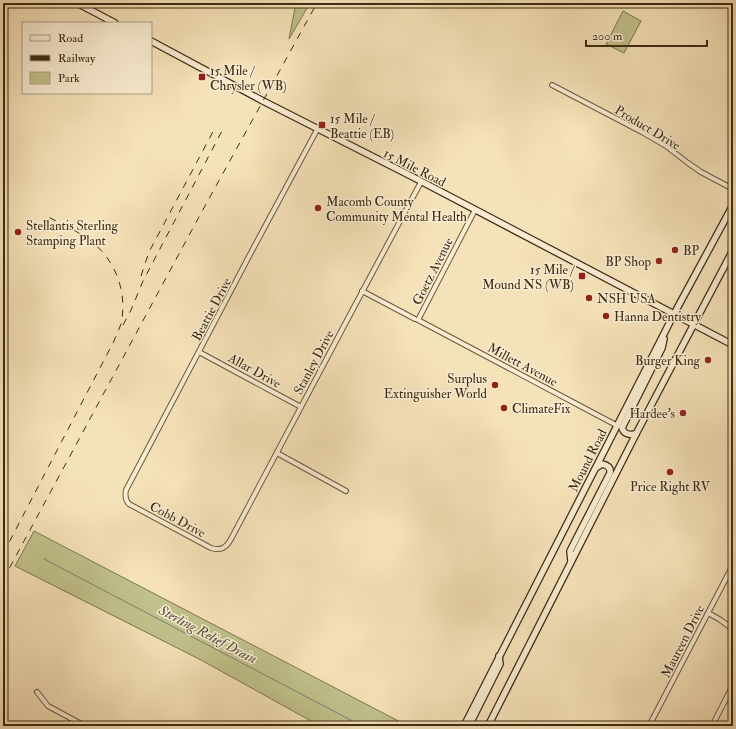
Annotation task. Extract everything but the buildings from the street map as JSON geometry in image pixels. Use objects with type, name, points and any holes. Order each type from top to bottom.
[{"type":"main road","points":[[78,3],[113,22]]},
{"type":"main road","name":"15 Mile Road","points":[[152,42],[733,345]]},
{"type":"main road","name":"Mound Road","points":[[464,726],[674,314],[733,205]]},
{"type":"main road","points":[[487,726],[636,434],[733,250]]},
{"type":"main road","points":[[636,434],[626,434],[622,428],[662,348],[665,332]]},
{"type":"main road","points":[[571,561],[570,551],[610,473],[610,469],[607,465],[602,464],[596,468]]},
{"type":"main road","points":[[472,726],[471,722],[500,664],[499,656]]},
{"type":"street","name":"Product Drive","points":[[552,85],[642,132],[666,146],[701,172],[733,189]]},
{"type":"street","name":"Beattie Drive","points":[[126,500],[128,486],[318,128]]},
{"type":"street","name":"Stanley Drive","points":[[222,549],[227,546],[231,539],[421,182]]},
{"type":"street","name":"Goetz Avenue","points":[[417,320],[475,210]]},
{"type":"street","name":"Millett Avenue","points":[[362,291],[618,426]]},
{"type":"street","name":"Allar Drive","points":[[200,352],[301,407]]},
{"type":"street","points":[[277,453],[346,491]]},
{"type":"street","name":"Cobb Drive","points":[[126,500],[132,505],[211,548],[216,550],[222,549]]},
{"type":"street","name":"Maureen Drive","points":[[650,726],[733,565]]},
{"type":"street","points":[[708,613],[733,629]]},
{"type":"street","points":[[712,726],[732,691],[733,685]]},
{"type":"street","points":[[37,692],[48,706],[85,726]]},
{"type":"green space","points":[[296,3],[310,3],[289,39]]},
{"type":"green space","points":[[623,11],[641,21],[624,53],[606,44]]},
{"type":"green space","name":"Sterling Relief Drain","points":[[34,531],[408,726],[320,726],[201,660],[15,566]]},
{"type":"waterway","name":"Sterling Relief Drain","points":[[44,559],[362,726]]},
{"type":"railway","points":[[3,580],[200,215],[317,3]]},
{"type":"railway","points":[[141,276],[149,252],[216,126]]},
{"type":"railway","points":[[123,325],[143,281],[222,131]]},
{"type":"railway","points":[[3,554],[114,341],[121,324],[123,312],[121,288],[106,256],[98,247],[84,236],[46,216]]},
{"type":"place","name":"15 Mile / Chrysler (WB)","points":[[202,77]]},
{"type":"place","name":"15 Mile / Beattie (EB)","points":[[322,125]]},
{"type":"place","name":"Macomb County Community Mental Health","points":[[318,208]]},
{"type":"place","name":"Stellantis Sterling Stamping Plant","points":[[18,232]]},
{"type":"place","name":"BP","points":[[675,250]]},
{"type":"place","name":"BP Shop","points":[[659,261]]},
{"type":"place","name":"15 Mile / Mound NS (WB)","points":[[582,276]]},
{"type":"place","name":"NSH USA","points":[[589,298]]},
{"type":"place","name":"Hanna Dentistry","points":[[606,316]]},
{"type":"place","name":"Burger King","points":[[708,360]]},
{"type":"place","name":"Surplus Extinguisher World","points":[[495,385]]},
{"type":"place","name":"ClimateFix","points":[[504,408]]},
{"type":"place","name":"Hardee's","points":[[683,413]]},
{"type":"place","name":"Price Right RV","points":[[670,472]]}]
